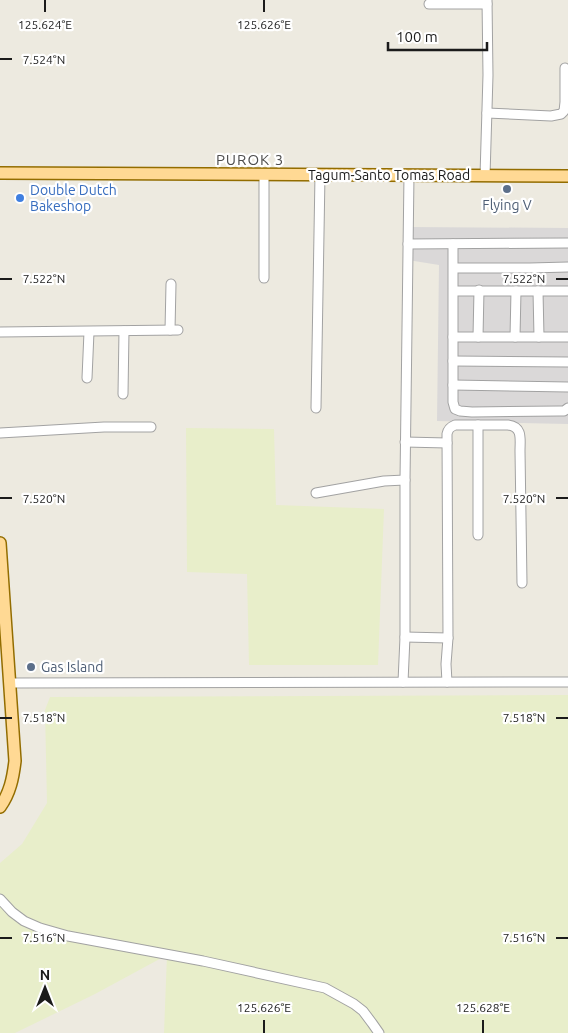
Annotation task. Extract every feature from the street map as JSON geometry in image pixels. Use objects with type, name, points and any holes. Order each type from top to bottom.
[{"type":"main road","name":"Tagum-Santo Tomas Road","points":[[0,173],[568,176]]},
{"type":"main road","points":[[0,545],[7,678],[15,760],[12,784],[0,808]]},
{"type":"street","points":[[429,4],[487,2],[485,176]]},
{"type":"street","points":[[487,113],[550,116],[561,114],[564,111],[565,102],[565,68]]},
{"type":"street","points":[[264,175],[264,278]]},
{"type":"street","points":[[316,408],[320,175]]},
{"type":"street","points":[[402,682],[405,637],[405,442],[409,175]]},
{"type":"street","points":[[408,244],[568,243]]},
{"type":"street","points":[[454,244],[453,406],[455,409],[460,411],[559,411],[568,408]]},
{"type":"street","points":[[454,268],[568,267]]},
{"type":"street","points":[[0,332],[174,330],[171,284]]},
{"type":"street","points":[[478,336],[479,290]]},
{"type":"street","points":[[454,291],[568,291]]},
{"type":"street","points":[[516,291],[516,337]]},
{"type":"street","points":[[538,291],[539,337]]},
{"type":"street","points":[[123,394],[124,331]]},
{"type":"street","points":[[87,378],[89,332]]},
{"type":"street","points":[[453,337],[568,337]]},
{"type":"street","points":[[453,361],[568,362]]},
{"type":"street","points":[[453,385],[568,387]]},
{"type":"street","points":[[447,682],[447,434],[451,427],[455,425],[514,426],[518,431],[522,584]]},
{"type":"street","points":[[478,425],[478,535]]},
{"type":"street","points":[[0,434],[151,426]]},
{"type":"street","points":[[405,442],[447,443]]},
{"type":"street","points":[[316,493],[384,481],[405,480]]},
{"type":"street","points":[[405,637],[448,638]]},
{"type":"street","points":[[7,678],[568,682]]},
{"type":"street","points":[[0,899],[24,921],[68,936],[203,961],[325,988],[354,1004],[379,1033]]},
{"type":"shaded area","points":[[409,227],[568,228],[568,424],[437,421],[439,265],[408,260]]},
{"type":"green space","points":[[186,428],[274,429],[276,505],[384,509],[378,665],[249,665],[247,574],[187,572]]},
{"type":"green space","points":[[568,695],[568,1033],[164,1033],[167,955],[95,994],[15,1033],[0,1033],[0,863],[22,844],[47,803],[45,710],[50,697]]},
{"type":"place","name":"Flying V","points":[[507,189]]},
{"type":"place","name":"Double Dutch Bakeshop","points":[[20,198]]},
{"type":"place","name":"Gas Island","points":[[31,667]]},
{"type":"district","name":"PUROK 3","points":[[250,159]]}]
